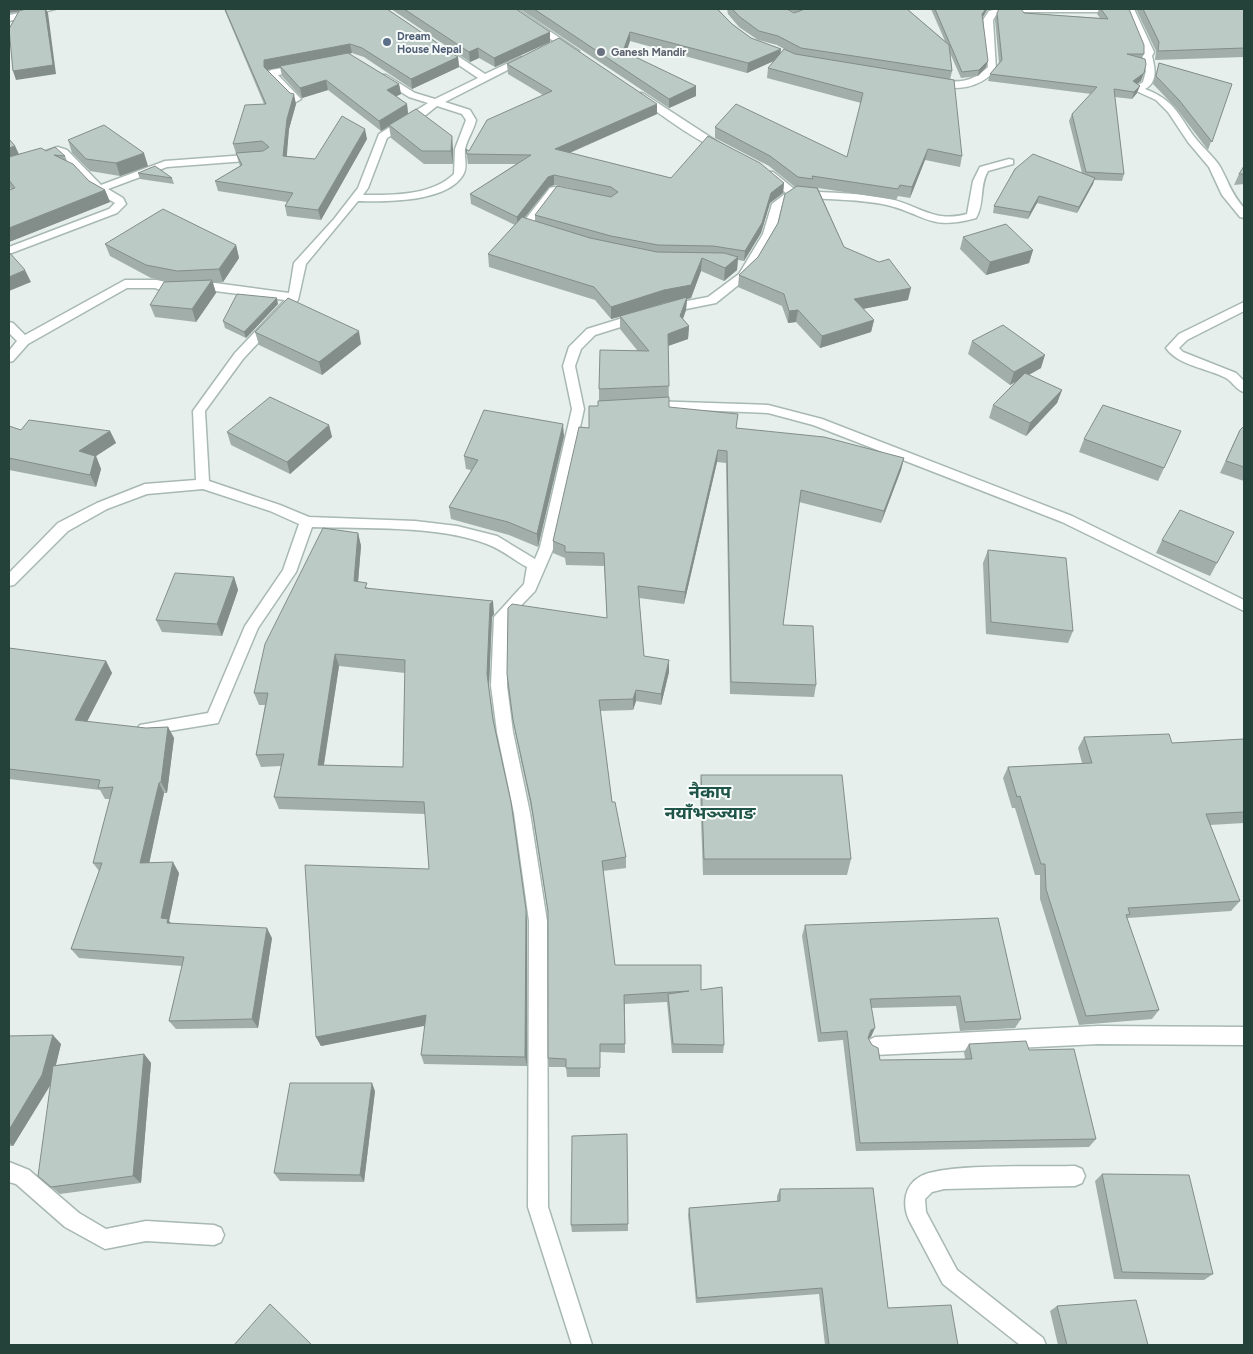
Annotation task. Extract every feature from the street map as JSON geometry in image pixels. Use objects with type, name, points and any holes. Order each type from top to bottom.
[{"type":"street","points":[[13,20],[50,9]]},
{"type":"street","points":[[511,9],[557,44],[586,59]]},
{"type":"street","points":[[920,81],[958,87],[982,80],[993,68],[988,20],[992,13],[1006,9],[1130,9],[1149,52],[1146,56],[1152,71],[1147,84],[1138,89],[1160,98],[1172,110],[1192,140],[1214,166],[1227,195],[1244,215]]},
{"type":"street","points":[[429,40],[484,78]]},
{"type":"street","points":[[203,484],[199,411],[239,356],[294,297],[300,263],[338,221],[363,188],[383,136],[435,104],[535,54]]},
{"type":"street","points":[[296,99],[271,73],[316,65]]},
{"type":"street","points":[[354,198],[380,200],[420,194],[457,178],[460,171],[460,151],[471,120],[466,112],[435,104],[412,95],[373,70]]},
{"type":"street","points":[[627,87],[701,137],[736,155]]},
{"type":"street","points":[[9,166],[58,150],[63,152],[99,189],[119,200],[121,204],[113,211],[9,251]]},
{"type":"street","points":[[99,189],[165,164],[265,156]]},
{"type":"street","points":[[758,167],[793,193],[889,202],[931,219],[954,221],[972,216],[977,207],[977,178],[984,169],[1009,162]]},
{"type":"street","points":[[542,233],[525,227],[554,190],[583,196]]},
{"type":"street","points":[[582,1345],[538,1207],[538,920],[522,813],[505,732],[499,686],[501,617],[530,587],[547,546],[583,408],[569,366],[574,347],[591,332],[668,308],[712,300],[743,276],[745,267],[769,234],[777,204],[793,193]]},
{"type":"street","points":[[9,358],[24,341],[125,284],[157,284],[181,290],[215,288],[294,297]]},
{"type":"street","points":[[1244,306],[1183,338],[1172,348],[1179,355],[1232,376],[1244,388]]},
{"type":"street","points":[[9,326],[24,341]]},
{"type":"street","points":[[636,406],[664,404],[768,409],[817,422],[1067,519],[1244,606]]},
{"type":"street","points":[[9,581],[63,527],[102,506],[145,489],[203,484],[276,508],[307,522],[415,526],[457,531],[492,540],[534,565],[530,587]]},
{"type":"street","points":[[145,729],[213,719],[252,626],[289,572],[307,522]]},
{"type":"street","points":[[875,1046],[1098,1035],[1244,1036]]},
{"type":"street","points":[[9,1172],[22,1177],[72,1220],[105,1239],[146,1231],[214,1235]]},
{"type":"street","points":[[1036,1345],[950,1277],[916,1213],[915,1195],[926,1184],[944,1178],[1075,1176]]},
{"type":"building","points":[[45,9],[53,65],[13,71],[9,29],[19,11]]},
{"type":"building","points":[[225,9],[387,9],[458,57],[411,79],[362,48],[350,44],[264,60],[264,67],[290,93],[294,94],[287,119],[283,156],[315,159],[342,116],[365,129],[318,210],[285,206],[293,193],[215,181],[242,165],[236,153],[263,151],[269,147],[262,141],[233,144],[245,105],[266,104]]},
{"type":"building","points":[[404,9],[516,9],[550,32],[494,58],[478,48],[469,52]]},
{"type":"building","points":[[534,9],[717,9],[732,24],[751,38],[781,49],[748,63],[630,32],[623,51],[696,86],[669,99]]},
{"type":"building","points":[[732,9],[787,9],[794,13],[805,9],[907,9],[949,45],[952,71],[801,48],[778,36],[759,31]]},
{"type":"building","points":[[935,9],[986,9],[982,14],[988,61],[979,70],[962,72]]},
{"type":"building","points":[[999,9],[1021,9],[1024,13],[1108,19],[1101,9],[1129,9],[1144,45],[1144,54],[1127,54],[1145,59],[1146,64],[1144,73],[1133,81],[1140,86],[1134,92],[1114,89],[1124,174],[1086,172],[1072,114],[1097,87],[990,74],[1002,60],[997,13]]},
{"type":"building","points":[[1143,9],[1244,9],[1244,48],[1158,51],[1159,42]]},
{"type":"building","points":[[559,38],[657,104],[555,149],[671,178],[708,136],[760,163],[784,183],[771,193],[762,223],[745,251],[713,246],[658,245],[611,236],[535,215],[557,186],[611,197],[618,192],[611,187],[554,175],[548,177],[517,217],[470,194],[531,155],[467,154],[466,149],[469,151],[487,120],[552,91],[507,64]]},
{"type":"building","points":[[784,49],[795,54],[954,80],[962,156],[928,149],[912,187],[900,185],[898,189],[812,176],[813,179],[798,177],[770,156],[715,127],[736,104],[847,157],[863,93],[768,68]]},
{"type":"building","points":[[348,53],[399,84],[387,90],[407,104],[379,121],[326,80],[300,88],[280,66]]},
{"type":"building","points":[[1159,63],[1232,84],[1212,142],[1179,100],[1156,76]]},
{"type":"building","points":[[416,109],[452,136],[451,151],[422,151],[389,125]]},
{"type":"building","points":[[104,125],[144,153],[116,163],[86,159],[68,140]]},
{"type":"building","points":[[9,139],[15,146],[9,148]]},
{"type":"building","points":[[55,147],[65,156],[54,155],[73,164],[89,181],[105,190],[9,228],[9,190],[15,188],[9,180],[9,157],[41,148],[46,151]]},
{"type":"building","points":[[1033,154],[1095,178],[1079,207],[1039,196],[1030,212],[994,206],[1015,169]]},
{"type":"building","points":[[155,166],[172,178],[138,173]]},
{"type":"building","points":[[1244,166],[1244,174],[1239,174]]},
{"type":"building","points":[[797,186],[817,188],[844,247],[879,262],[889,259],[911,288],[854,299],[874,320],[822,336],[798,310],[789,311],[784,294],[739,275],[758,257],[778,223],[785,194]]},
{"type":"building","points":[[163,209],[236,245],[219,269],[177,271],[146,265],[105,244]]},
{"type":"building","points":[[522,217],[590,238],[657,252],[724,253],[738,257],[725,268],[702,258],[691,285],[664,290],[611,307],[594,287],[488,254]]},
{"type":"building","points":[[1006,224],[1033,250],[990,262],[963,237]]},
{"type":"building","points":[[9,252],[25,270],[9,277]]},
{"type":"building","points":[[212,280],[192,309],[150,305],[164,282]]},
{"type":"building","points":[[237,294],[277,298],[244,332],[223,321]]},
{"type":"building","points":[[687,297],[680,316],[689,326],[668,334],[669,386],[599,389],[600,350],[649,351],[620,316]]},
{"type":"building","points":[[288,298],[359,331],[319,362],[255,332]]},
{"type":"building","points":[[1003,325],[1045,355],[1014,372],[972,341]]},
{"type":"building","points":[[1025,373],[1062,390],[1030,423],[993,405]]},
{"type":"building","points":[[270,397],[329,425],[287,462],[227,432]]},
{"type":"building","points":[[669,397],[669,407],[738,414],[736,428],[824,437],[904,458],[884,511],[801,490],[783,625],[813,626],[816,685],[731,682],[727,451],[718,450],[685,592],[638,586],[644,656],[669,660],[661,694],[636,690],[633,699],[599,700],[612,802],[615,802],[626,857],[602,861],[615,965],[701,965],[701,990],[722,987],[724,1045],[673,1044],[668,994],[689,991],[624,995],[625,1044],[600,1044],[600,1068],[566,1068],[566,1059],[548,1058],[548,911],[531,802],[513,720],[507,674],[508,608],[512,604],[607,618],[604,553],[565,552],[565,546],[553,541],[579,427],[589,428],[589,406],[598,406],[598,401]]},
{"type":"building","points":[[1103,405],[1181,431],[1164,468],[1084,439]]},
{"type":"building","points":[[484,410],[563,424],[537,534],[508,522],[449,507],[478,460],[464,456]]},
{"type":"building","points":[[29,420],[110,431],[79,451],[95,456],[90,475],[9,458],[9,426],[21,430]]},
{"type":"building","points":[[1244,426],[1244,467],[1226,461],[1240,430]]},
{"type":"building","points":[[1180,510],[1234,532],[1217,563],[1162,540]]},
{"type":"building","points":[[323,528],[358,533],[354,581],[367,583],[365,588],[493,601],[490,604],[487,674],[493,720],[511,802],[526,910],[525,1057],[421,1055],[426,1015],[316,1037],[305,865],[429,869],[424,802],[274,797],[284,754],[256,755],[268,693],[254,693],[265,644]],"holes":[[[335,654],[405,660],[403,767],[318,765]]]},
{"type":"building","points":[[988,550],[1066,558],[1073,631],[991,622]]},
{"type":"building","points":[[175,573],[234,577],[217,624],[156,620]]},
{"type":"building","points":[[9,648],[106,661],[75,720],[146,728],[168,727],[161,782],[159,783],[140,863],[173,862],[161,918],[168,919],[167,923],[267,928],[252,1019],[169,1021],[184,957],[71,949],[102,863],[93,863],[113,787],[98,788],[100,780],[9,769]]},
{"type":"building","points":[[1169,734],[1172,743],[1244,739],[1244,812],[1206,814],[1240,901],[1128,908],[1130,914],[1126,915],[1159,1010],[1086,1016],[1046,889],[1045,864],[1041,864],[1020,796],[1017,797],[1008,767],[1092,763],[1084,737]]},
{"type":"building","points":[[701,775],[842,775],[851,859],[704,859]]},
{"type":"building","points":[[998,918],[1021,1019],[965,1022],[960,996],[870,999],[875,1028],[871,1030],[868,1038],[872,1045],[878,1048],[880,1060],[972,1059],[969,1044],[1026,1041],[1029,1050],[1074,1049],[1096,1139],[860,1143],[847,1031],[821,1033],[805,925]]},
{"type":"building","points":[[53,1035],[42,1075],[9,1130],[9,1036]]},
{"type":"building","points":[[144,1054],[133,1176],[51,1187],[38,1176],[53,1066]]},
{"type":"building","points":[[290,1083],[372,1083],[360,1175],[274,1173]]},
{"type":"building","points":[[627,1134],[628,1224],[571,1225],[572,1136]]},
{"type":"building","points":[[1102,1174],[1189,1175],[1213,1274],[1122,1272]]},
{"type":"building","points":[[873,1188],[888,1308],[951,1305],[958,1345],[829,1345],[822,1288],[697,1298],[689,1208],[780,1201],[780,1189]]},
{"type":"building","points":[[1136,1300],[1148,1345],[1067,1345],[1057,1306]]},
{"type":"building","points":[[270,1304],[312,1345],[234,1345]]},
{"type":"place","name":"Dream House Nepal","points":[[387,42]]},
{"type":"place","name":"Ganesh Mandir","points":[[601,52]]},
{"type":"district","name":"नैकाप नयाँभञ्ज्याङ","points":[[710,802]]}]
